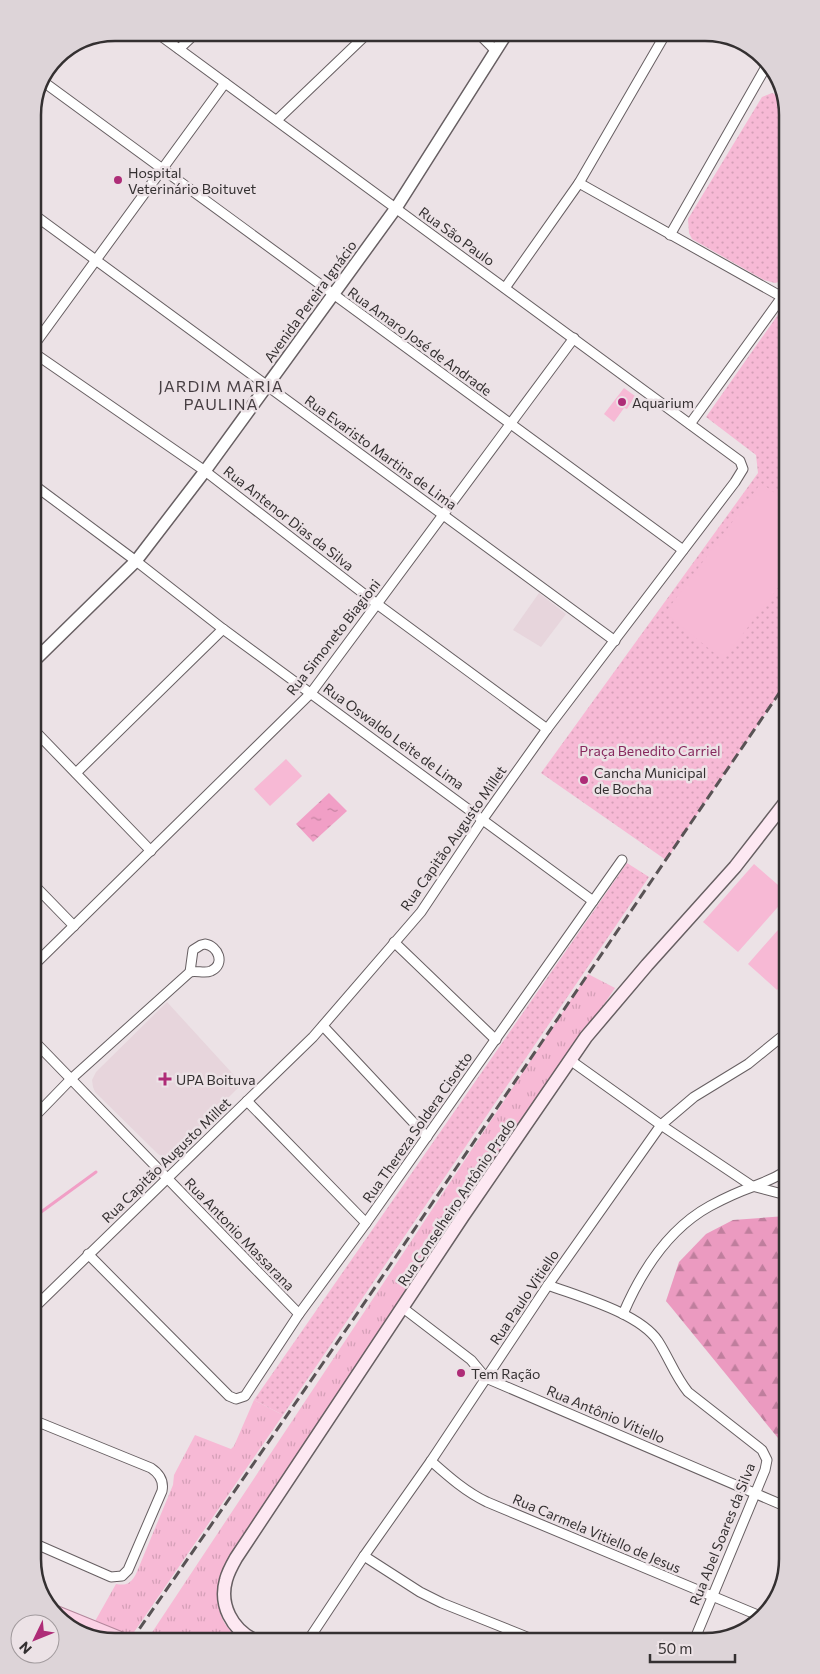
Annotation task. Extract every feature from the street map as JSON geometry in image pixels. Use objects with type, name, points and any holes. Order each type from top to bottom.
[{"type":"main road","name":"Rua Conselheiro Antônio Prado","points":[[243,1633],[227,1612],[224,1587],[236,1558],[463,1216],[591,1031],[646,965],[735,868],[779,811]]},
{"type":"main road","points":[[74,1621],[95,1629]]},
{"type":"street","name":"Rua São Paulo","points":[[169,41],[740,461]]},
{"type":"street","points":[[179,49],[187,41]]},
{"type":"street","points":[[277,120],[360,41]]},
{"type":"street","points":[[486,41],[496,51]]},
{"type":"street","name":"Avenida Pereira Ignácio","points":[[41,654],[136,561],[205,471],[396,208],[503,41]]},
{"type":"street","points":[[505,288],[579,183],[661,41]]},
{"type":"street","points":[[670,235],[764,70]]},
{"type":"street","points":[[41,335],[225,82]]},
{"type":"street","name":"Rua Amaro José de Andrade","points":[[48,85],[683,550]]},
{"type":"street","points":[[579,183],[779,295]]},
{"type":"street","name":"Rua Evaristo Martins de Lima","points":[[41,220],[615,641]]},
{"type":"street","points":[[690,424],[779,301]]},
{"type":"street","name":"Rua Simoneto Biagioni","points":[[41,958],[311,693],[574,338]]},
{"type":"street","name":"Rua Antenor Dias da Silva","points":[[41,358],[205,471],[377,604],[547,729]]},
{"type":"street","name":"Rua Capitão Augusto Millet","points":[[41,1301],[323,1026],[421,912],[483,819],[547,729],[740,476],[743,466],[740,461]]},
{"type":"street","name":"Rua Oswaldo Leite de Lima","points":[[41,490],[223,629],[593,901]]},
{"type":"street","points":[[76,773],[223,629]]},
{"type":"street","points":[[41,737],[151,851]]},
{"type":"street","name":"Rua Thereza Soldera Cisotto","points":[[88,1254],[229,1396],[238,1399],[248,1394],[299,1314],[366,1223],[622,860]]},
{"type":"street","points":[[41,892],[74,926]]},
{"type":"street","points":[[394,942],[496,1040]]},
{"type":"street","points":[[41,1110],[71,1079],[190,972]]},
{"type":"street","points":[[323,1026],[427,1137]]},
{"type":"street","name":"Rua Paulo Vitiello","points":[[316,1633],[364,1556],[431,1461],[548,1285],[661,1125],[694,1097],[748,1064],[779,1039]]},
{"type":"street","name":"Rua Antonio Massarana","points":[[41,1049],[299,1314]]},
{"type":"street","points":[[570,1060],[661,1125],[752,1186],[779,1193]]},
{"type":"street","points":[[246,1101],[366,1223]]},
{"type":"street","points":[[623,1314],[633,1290],[645,1270],[663,1246],[685,1224],[709,1206],[779,1176]]},
{"type":"street","name":"Rua Abel Soares da Silva","points":[[548,1285],[623,1314],[648,1330],[658,1342],[679,1382],[688,1392],[762,1450],[766,1460],[765,1470],[697,1633]]},
{"type":"street","name":"Rua Antônio Vitiello","points":[[403,1308],[471,1360],[486,1378],[779,1504]]},
{"type":"street","points":[[41,1423],[151,1468],[161,1478],[163,1483],[162,1491],[128,1570],[122,1576],[111,1577],[41,1546]]},
{"type":"street","name":"Rua Carmela Vitiello de Jesus","points":[[431,1461],[458,1485],[480,1498],[754,1614]]},
{"type":"street","points":[[364,1556],[402,1582],[427,1596],[517,1633]]},
{"type":"shaded area","points":[[539,593],[566,614],[541,647],[513,630]]},
{"type":"shaded area","name":"UPA Boituva","points":[[167,1002],[242,1084],[170,1156],[163,1157],[95,1092],[92,1080],[96,1072]]},
{"type":"green space","points":[[772,93],[775,95],[779,115],[779,282],[775,283],[764,280],[692,239],[689,233],[688,219],[762,97]]},
{"type":"green space","name":"Praça Benedito Carriel","points":[[779,313],[779,693],[666,860],[541,773],[758,473],[756,455],[706,417]]},
{"type":"green space","name":"Aquarium","points":[[624,388],[635,396],[627,409],[624,408],[614,422],[604,414]]},
{"type":"green space","points":[[761,483],[779,496],[779,586],[723,660],[665,613]]},
{"type":"green space","points":[[286,759],[302,776],[270,806],[254,789]]},
{"type":"green space","points":[[627,863],[649,877],[283,1415],[254,1400]]},
{"type":"green space","points":[[754,864],[779,886],[779,906],[738,952],[703,922]]},
{"type":"green space","points":[[779,929],[779,988],[777,990],[748,964]]},
{"type":"green space","points":[[588,974],[615,988],[222,1572],[219,1592],[220,1611],[228,1628],[234,1633],[152,1633]]},
{"type":"green space","points":[[779,1217],[779,1439],[666,1301],[679,1262],[706,1234],[733,1220]]},
{"type":"green space","points":[[254,1400],[283,1415],[133,1633],[118,1633],[94,1623],[116,1584],[123,1585],[128,1583],[136,1574],[173,1485],[174,1475],[195,1435],[231,1449]]},
{"type":"water","points":[[329,793],[347,811],[313,842],[296,824]]},
{"type":"waterway","points":[[41,1212],[96,1172]]},
{"type":"railway","points":[[137,1633],[350,1324],[779,693]]},
{"type":"place","name":"Hospital Veterinário Boituvet","points":[[118,180]]},
{"type":"place","name":"Aquarium","points":[[622,402]]},
{"type":"place","name":"Cancha Municipal de Bocha","points":[[584,780]]},
{"type":"place","name":"UPA Boituva","points":[[165,1079]]},
{"type":"place","name":"Tem Ração","points":[[461,1373]]},
{"type":"district","name":"JARDIM MARIA PAULINA","points":[[221,394]]}]
